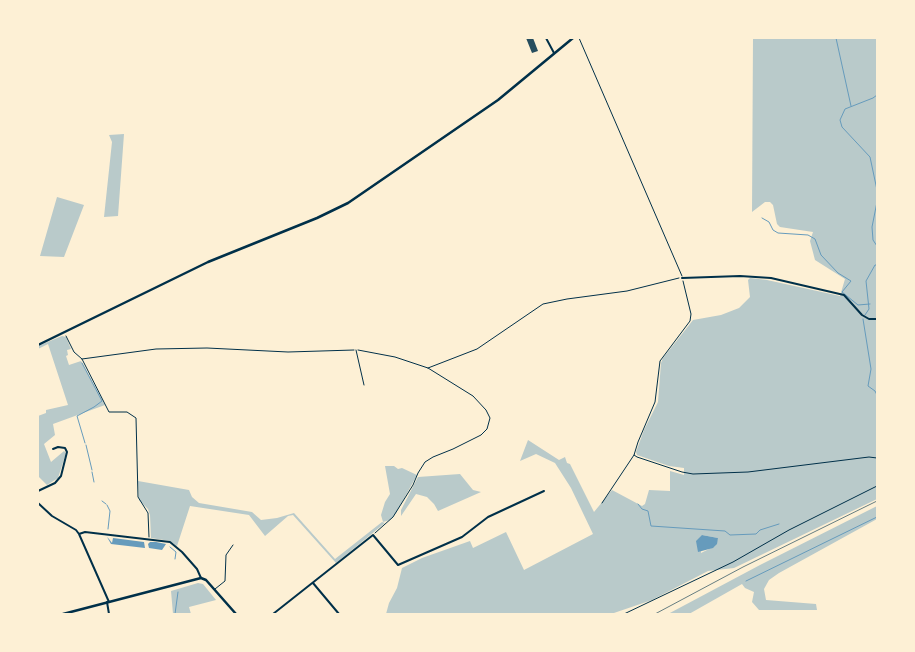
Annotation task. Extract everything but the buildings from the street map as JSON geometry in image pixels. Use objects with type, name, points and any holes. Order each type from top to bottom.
[{"type":"street","points":[[546,38],[554,53]]},
{"type":"street","points":[[38,344],[64,333],[208,262],[317,218],[348,203],[498,100],[573,38]]},
{"type":"street","points":[[682,278],[740,276],[771,278],[844,295],[862,315],[869,319],[877,319]]},
{"type":"street","points":[[38,491],[55,483],[61,476],[67,452],[65,448],[58,447],[53,449]]},
{"type":"street","points":[[273,614],[373,535],[398,565],[462,537],[488,517],[544,492]]},
{"type":"street","points":[[38,503],[52,516],[76,530],[79,534],[108,602],[109,614]]},
{"type":"street","points":[[79,534],[85,532],[170,542],[182,552],[197,569],[201,578]]},
{"type":"street","points":[[63,614],[201,578],[206,580],[236,614]]},
{"type":"street","points":[[314,583],[339,614]]},
{"type":"lane","points":[[356,350],[364,385]]},
{"type":"lane","points":[[215,590],[225,581],[226,555],[233,545]]},
{"type":"path","points":[[579,38],[682,278],[691,314],[690,321],[660,361],[655,402],[642,429],[634,455],[602,502]]},
{"type":"path","points":[[428,368],[477,349],[543,304],[567,299],[627,291],[682,278]]},
{"type":"path","points":[[64,333],[74,352],[82,359],[109,412],[127,412],[136,418],[138,497],[148,513],[149,539]]},
{"type":"path","points":[[82,359],[156,349],[207,348],[288,352],[356,350],[394,357],[428,368],[473,396],[489,414],[490,424],[484,432],[471,441],[433,457],[425,462],[418,473],[414,486],[393,518],[373,535]]},
{"type":"path","points":[[634,455],[641,459],[693,474],[748,472],[869,457],[877,458]]},
{"type":"path","points":[[624,614],[733,562],[789,530],[877,486]]},
{"type":"shaded area","points":[[753,38],[877,38],[877,499],[734,568],[708,571],[652,600],[611,614],[386,614],[389,603],[397,588],[402,568],[422,558],[470,541],[473,548],[506,532],[524,570],[593,534],[571,488],[555,463],[536,454],[520,461],[528,440],[559,460],[565,457],[594,512],[612,490],[642,506],[645,504],[649,490],[670,491],[670,471],[684,475],[684,468],[669,466],[637,455],[636,452],[644,430],[658,402],[661,363],[663,358],[693,320],[721,315],[739,308],[750,297],[748,280],[750,278],[767,280],[840,296],[845,279],[815,260],[810,241],[813,232],[780,227],[777,224],[773,205],[770,202],[765,202],[752,212]],"holes":[[[702,535],[718,538],[715,546],[701,553]]]},
{"type":"shaded area","points":[[124,134],[118,216],[104,217],[112,142],[109,135]]},
{"type":"shaded area","points":[[57,197],[84,205],[64,257],[40,256]]},
{"type":"shaded area","points":[[62,336],[66,337],[71,349],[67,350],[68,355],[66,356],[69,365],[81,361],[105,405],[53,424],[55,435],[44,444],[51,462],[64,451],[66,453],[58,478],[47,485],[38,476],[38,416],[46,413],[46,410],[68,405],[48,344],[38,349],[38,346]]},
{"type":"shaded area","points":[[385,466],[394,466],[398,469],[402,468],[417,475],[396,513],[390,520],[383,522],[381,515],[385,502],[390,494]]},
{"type":"shaded area","points":[[460,474],[473,490],[481,492],[438,511],[427,497],[416,494],[401,516],[401,510],[418,477]]},
{"type":"shaded area","points":[[138,481],[189,490],[192,497],[199,503],[252,512],[261,520],[277,518],[294,513],[335,559],[382,522],[385,523],[336,563],[293,515],[288,516],[265,536],[249,515],[190,506],[177,546],[170,541],[151,538],[150,515],[148,509],[139,500]]},
{"type":"shaded area","points":[[877,506],[877,519],[779,573],[769,580],[764,589],[766,600],[816,604],[817,610],[759,610],[752,602],[754,592],[745,588],[742,584],[689,614],[668,614],[760,565]]},
{"type":"shaded area","points":[[198,583],[203,584],[216,600],[189,607],[191,614],[173,614],[171,591]]},
{"type":"water","points":[[702,535],[718,538],[717,544],[713,548],[698,552],[696,541]]},
{"type":"water","points":[[107,537],[112,543],[113,538],[144,542],[145,548],[111,544]]},
{"type":"water","points":[[150,542],[166,544],[162,550],[149,548],[148,544]]},
{"type":"waterway","points":[[836,38],[851,106]]},
{"type":"waterway","points":[[877,95],[845,109],[840,120],[842,127],[870,157],[877,190]]},
{"type":"waterway","points":[[877,202],[872,227],[873,240],[877,246]]},
{"type":"waterway","points":[[762,218],[769,222],[773,230],[778,233],[808,235],[815,239],[821,255],[838,273],[851,281],[842,292],[858,305],[870,304]]},
{"type":"waterway","points":[[865,315],[869,309],[866,281],[875,265],[877,265]]},
{"type":"waterway","points":[[863,319],[871,369],[868,386],[875,391],[877,395]]},
{"type":"waterway","points":[[82,363],[102,401],[77,416],[85,443]]},
{"type":"waterway","points":[[86,445],[92,470]]},
{"type":"waterway","points":[[92,472],[94,482]]},
{"type":"waterway","points":[[102,501],[106,504]]},
{"type":"waterway","points":[[638,504],[642,509],[648,511],[651,526],[725,531],[730,535],[756,534],[760,530],[779,524]]},
{"type":"waterway","points":[[107,505],[110,511],[108,529]]},
{"type":"waterway","points":[[746,581],[877,517]]},
{"type":"waterway","points":[[170,547],[176,552],[175,559]]},
{"type":"waterway","points":[[175,614],[178,592]]},
{"type":"waterway","points":[[189,614],[199,614]]},
{"type":"railway","points":[[655,614],[743,567],[877,501]]}]
